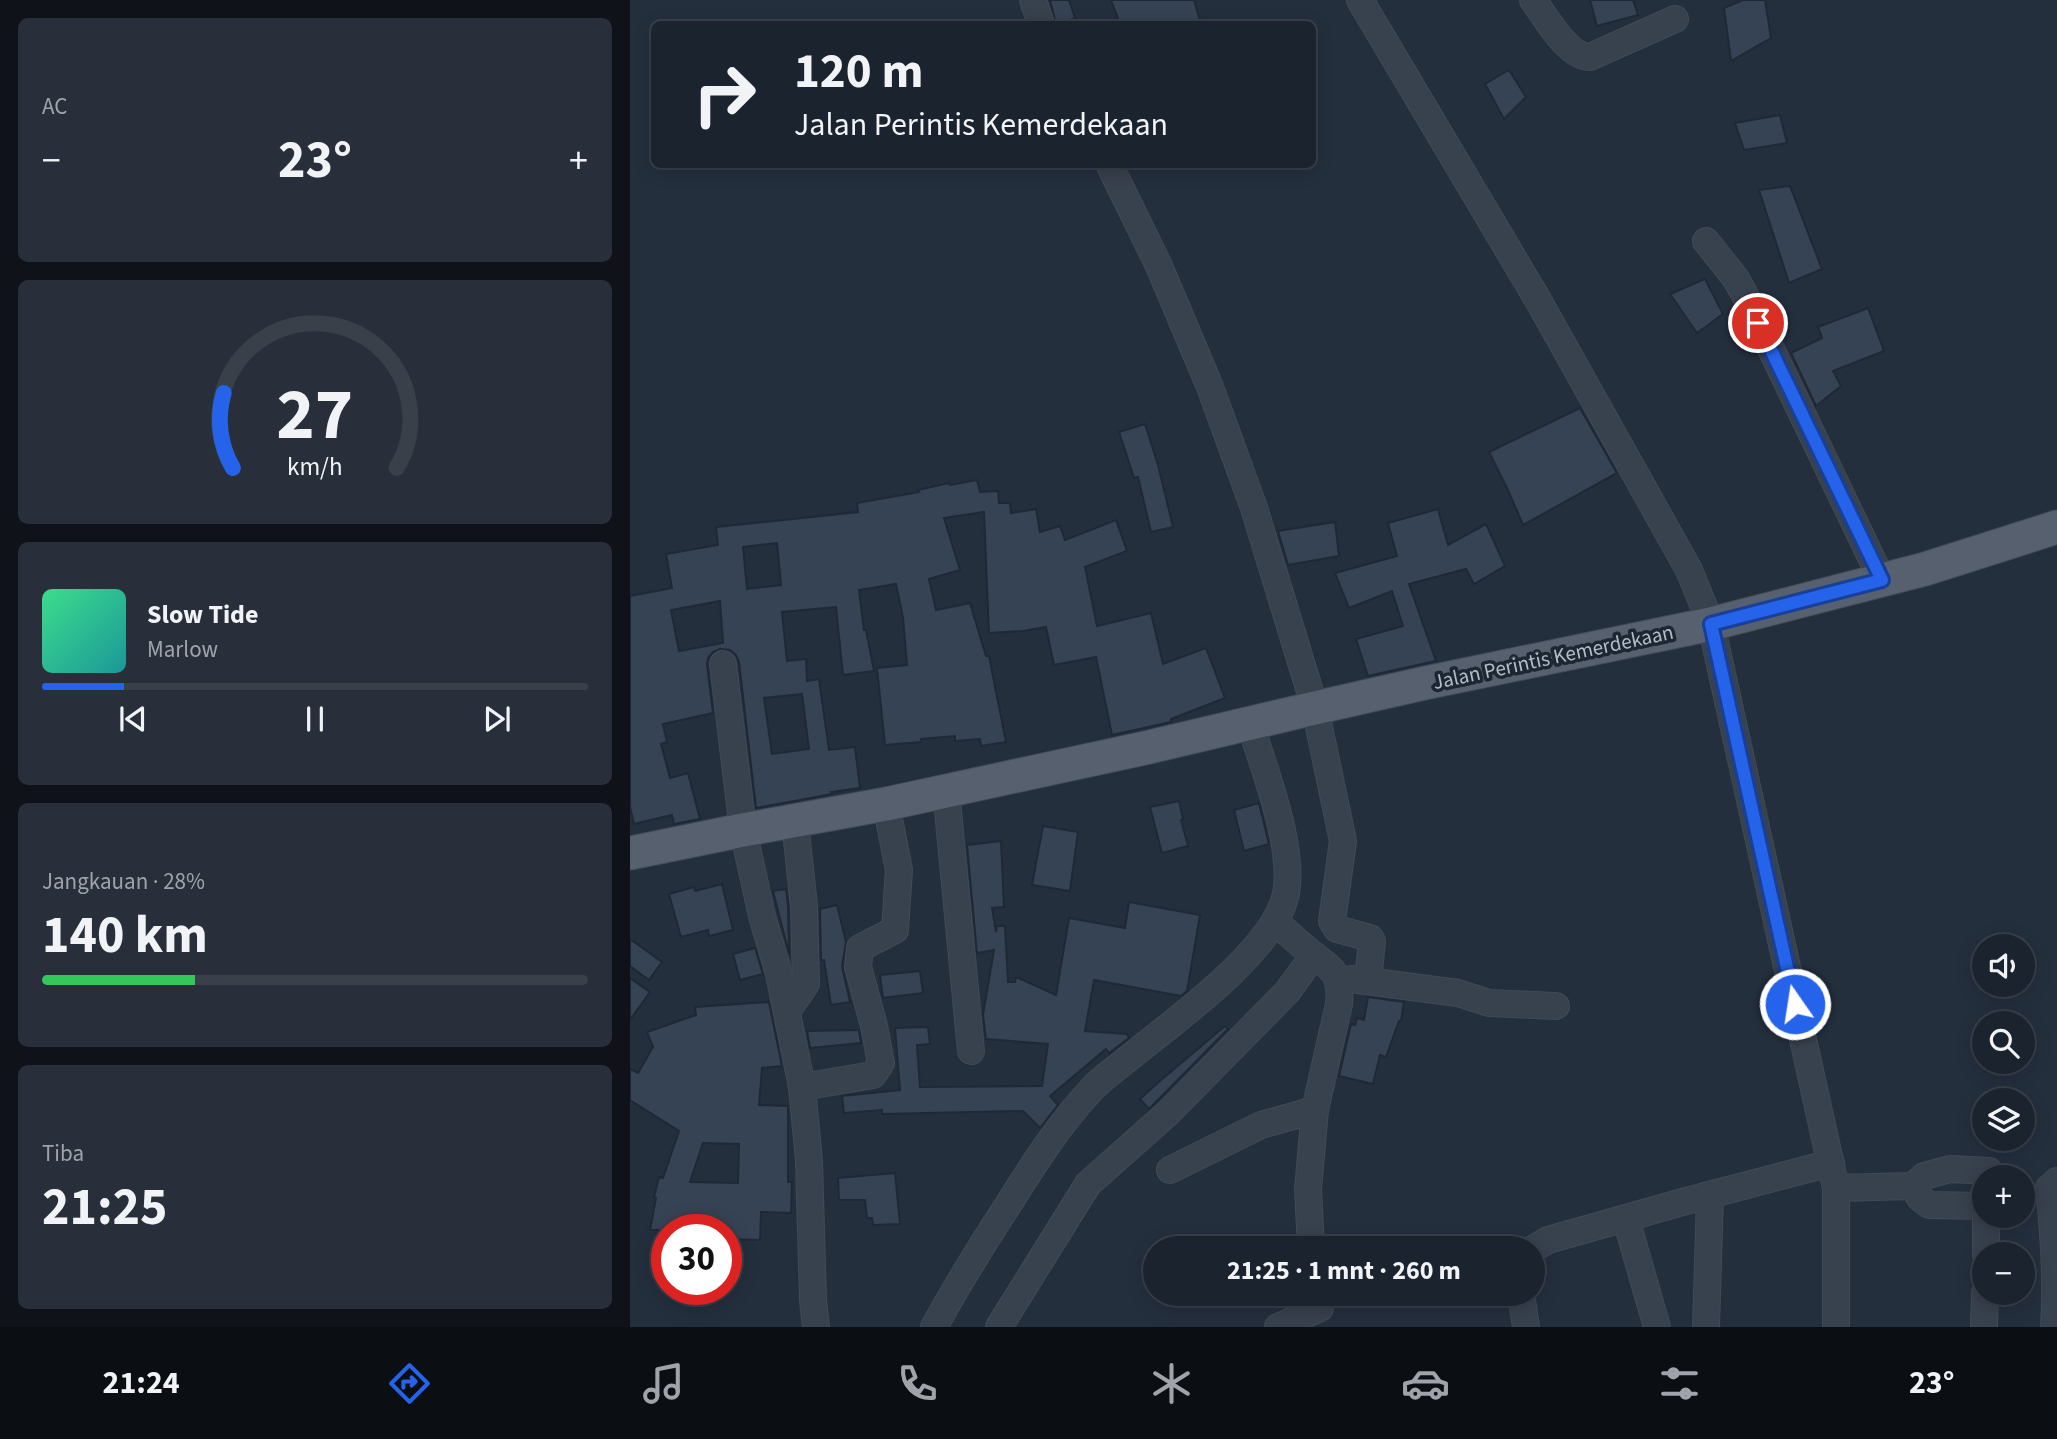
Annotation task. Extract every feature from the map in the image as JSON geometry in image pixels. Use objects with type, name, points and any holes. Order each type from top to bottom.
[{"type":"main road","name":"Jalan Perintis Kemerdekaan","points":[[743,830],[886,804],[1310,709],[1711,624],[1925,569],[2057,527]]},
{"type":"main road","points":[[631,853],[743,830]]},
{"type":"street","points":[[1033,0],[1040,21]]},
{"type":"street","points":[[1360,0],[1552,324],[1689,570],[1711,624],[1833,1176],[1836,1327]]},
{"type":"street","points":[[1533,0],[1571,51],[1583,58],[1675,19]]},
{"type":"street","points":[[1111,168],[1159,267],[1209,387],[1254,508],[1310,709],[1343,841],[1332,921],[1337,929],[1370,938],[1372,941],[1368,981]]},
{"type":"street","points":[[1706,241],[1736,279],[1747,299],[1882,580]]},
{"type":"street","points":[[723,664],[743,830],[762,916],[779,974],[802,1087],[809,1161],[816,1327]]},
{"type":"street","points":[[999,1327],[1088,1184],[1169,1112],[1287,992],[1295,939],[1286,891],[1287,856],[1253,722]]},
{"type":"street","points":[[946,790],[971,1052]]},
{"type":"street","points":[[802,1087],[873,1075],[881,1063],[859,967],[860,948],[895,930],[899,870],[886,804]]},
{"type":"street","points":[[787,1011],[806,984],[804,905],[794,822]]},
{"type":"street","points":[[1295,939],[1326,964],[1337,977],[1340,987],[1339,1004],[1315,1110],[1308,1189],[1310,1236]]},
{"type":"street","points":[[934,1327],[959,1282],[1049,1141],[1093,1088],[1228,976],[1251,951],[1295,939]]},
{"type":"street","points":[[1337,977],[1458,993],[1489,1003],[1556,1006]]},
{"type":"street","points":[[1170,1170],[1261,1125],[1315,1110]]},
{"type":"street","points":[[1545,1242],[1710,1196],[1833,1176],[1913,1186],[1924,1176],[1950,1169],[1972,1170]]},
{"type":"street","points":[[2054,1327],[2057,1308],[2055,1248],[2049,1188],[2057,1181]]},
{"type":"street","points":[[1913,1186],[1920,1198],[1929,1205],[1972,1206]]},
{"type":"street","points":[[1706,1327],[1710,1196]]},
{"type":"street","points":[[1626,1219],[1657,1327]]},
{"type":"street","points":[[1984,1327],[1985,1305]]},
{"type":"street","points":[[1523,1306],[1526,1327]]},
{"type":"street","points":[[1278,1327],[1322,1310]]},
{"type":"building","points":[[1050,0],[1069,0],[1075,18],[1055,21]]},
{"type":"building","points":[[1111,0],[1194,0],[1200,21],[1119,21]]},
{"type":"building","points":[[1590,0],[1633,0],[1638,15],[1597,26]]},
{"type":"building","points":[[1743,0],[1765,0],[1771,38],[1731,61],[1724,8]]},
{"type":"building","points":[[1509,70],[1526,97],[1504,119],[1485,84]]},
{"type":"building","points":[[1780,115],[1787,143],[1744,150],[1735,123]]},
{"type":"building","points":[[1790,186],[1822,269],[1789,283],[1759,190]]},
{"type":"building","points":[[1705,279],[1723,314],[1697,333],[1670,294]]},
{"type":"building","points":[[1868,308],[1884,351],[1833,371],[1841,386],[1816,406],[1791,353],[1822,338],[1818,327]]},
{"type":"building","points":[[1580,408],[1617,473],[1523,525],[1489,452]]},
{"type":"building","points":[[1145,424],[1173,527],[1151,532],[1138,477],[1134,478],[1119,432]]},
{"type":"building","points":[[977,480],[980,492],[998,491],[999,503],[1010,503],[1011,513],[1036,509],[1040,532],[1060,526],[1065,540],[1116,520],[1127,551],[1085,567],[1097,626],[1151,613],[1163,664],[1206,648],[1225,698],[1171,719],[1171,722],[1112,735],[1096,657],[1054,665],[1046,627],[989,633],[984,512],[944,518],[960,570],[929,579],[936,610],[970,603],[986,656],[989,656],[1006,742],[981,746],[980,739],[955,741],[955,736],[885,745],[877,668],[907,665],[903,618],[896,584],[859,590],[864,630],[874,671],[843,675],[836,607],[782,612],[787,661],[806,659],[807,681],[819,679],[829,750],[855,747],[860,788],[756,808],[739,662],[730,650],[720,649],[708,658],[707,665],[713,713],[663,724],[667,742],[661,744],[670,778],[688,773],[700,819],[674,824],[672,815],[634,824],[630,807],[630,596],[672,588],[666,554],[718,545],[716,527],[858,512],[857,503],[919,492],[918,490],[949,483]],"holes":[[[777,543],[781,585],[747,589],[743,547]],[[720,601],[723,643],[679,651],[671,610]],[[802,694],[809,749],[772,754],[764,698]]]},
{"type":"building","points":[[1438,509],[1448,545],[1486,524],[1505,566],[1474,584],[1466,569],[1409,584],[1436,661],[1368,676],[1356,639],[1403,626],[1392,591],[1349,608],[1335,573],[1397,556],[1388,523]]},
{"type":"building","points":[[1335,522],[1339,556],[1288,565],[1278,531]]},
{"type":"building","points":[[1179,801],[1188,846],[1162,853],[1150,807]]},
{"type":"building","points":[[1259,803],[1269,844],[1244,851],[1234,810]]},
{"type":"building","points":[[1043,826],[1078,832],[1070,891],[1032,885]]},
{"type":"building","points":[[1001,841],[1004,907],[992,908],[996,932],[997,926],[1005,926],[1008,982],[1015,982],[1016,977],[1056,995],[1069,918],[1125,928],[1129,902],[1200,915],[1187,991],[1181,996],[1094,980],[1085,1031],[1127,1034],[1129,1038],[1109,1053],[1106,1049],[1050,1096],[1058,1105],[1040,1128],[1023,1111],[882,1114],[882,1110],[844,1113],[842,1096],[900,1090],[895,1028],[928,1027],[930,1044],[917,1045],[920,1087],[1042,1086],[1048,1044],[986,1039],[983,1015],[994,950],[977,953],[967,845]]},
{"type":"building","points":[[722,884],[733,930],[709,936],[708,930],[681,937],[669,894],[694,887],[695,891]]},
{"type":"building","points":[[786,889],[788,907],[789,954],[773,891]]},
{"type":"building","points":[[837,905],[846,942],[842,966],[850,1002],[831,1005],[824,960],[821,960],[820,909]]},
{"type":"building","points":[[630,939],[662,962],[649,980],[630,966]]},
{"type":"building","points":[[755,948],[763,974],[740,980],[733,954]]},
{"type":"building","points":[[920,971],[923,993],[883,998],[880,975]]},
{"type":"building","points":[[630,978],[650,992],[630,1020]]},
{"type":"building","points":[[1368,997],[1404,1002],[1401,1021],[1386,1057],[1380,1055],[1373,1084],[1339,1076],[1351,1024],[1355,1025],[1357,1018],[1364,1020]]},
{"type":"building","points":[[769,1002],[782,1066],[762,1068],[759,1105],[788,1106],[788,1182],[792,1182],[791,1213],[761,1212],[760,1240],[742,1239],[742,1214],[653,1214],[659,1177],[663,1178],[679,1131],[630,1100],[630,1069],[638,1073],[653,1047],[647,1032],[696,1015],[695,1007]],"holes":[[[703,1143],[739,1144],[738,1183],[690,1182]]]},
{"type":"building","points":[[1225,1026],[1228,1029],[1149,1109],[1140,1099]]},
{"type":"building","points":[[859,1030],[861,1043],[810,1048],[807,1031]]},
{"type":"building","points":[[895,1173],[900,1224],[873,1225],[872,1218],[867,1218],[865,1200],[839,1200],[838,1178]]},
{"type":"route","points":[[1758,323],[1882,580],[1711,624],[1795,1004]]}]
